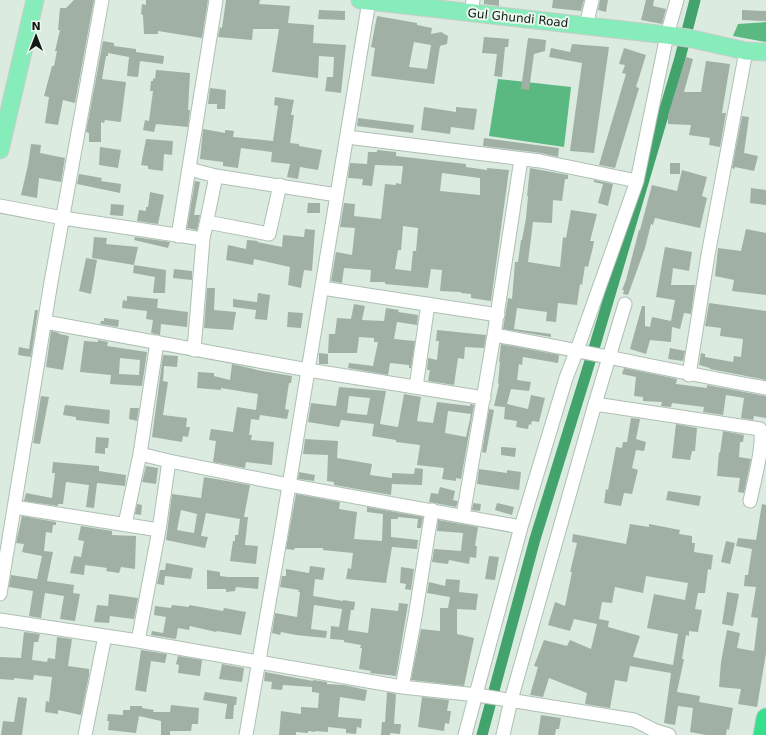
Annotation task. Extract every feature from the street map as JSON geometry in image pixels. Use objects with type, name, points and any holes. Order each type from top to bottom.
[{"type":"main road","points":[[0,150],[35,0]]},
{"type":"main road","name":"Gul Ghundi Road","points":[[364,1],[472,6],[586,26],[677,37],[746,51],[766,52]]},
{"type":"street","points":[[0,594],[45,322],[102,0]]},
{"type":"street","points":[[178,236],[216,0]]},
{"type":"street","points":[[586,26],[592,0]]},
{"type":"street","points":[[503,735],[506,699],[595,404],[593,354],[637,181],[677,37],[677,0]]},
{"type":"street","points":[[246,735],[347,137],[364,1]]},
{"type":"street","points":[[689,374],[708,255],[746,51]]},
{"type":"street","points":[[347,137],[540,161],[637,181]]},
{"type":"street","points":[[464,516],[498,315],[521,159]]},
{"type":"street","points":[[189,169],[216,176],[337,195]]},
{"type":"street","points":[[194,350],[203,239],[216,176]]},
{"type":"street","points":[[207,222],[269,234],[280,185]]},
{"type":"street","points":[[0,206],[63,218],[203,239]]},
{"type":"street","points":[[322,288],[498,315]]},
{"type":"street","points":[[416,387],[428,304]]},
{"type":"street","points":[[465,735],[482,696],[521,527],[566,378],[593,354],[625,304]]},
{"type":"street","points":[[45,322],[308,370],[484,398]]},
{"type":"street","points":[[494,335],[766,388]]},
{"type":"street","points":[[125,524],[140,454],[157,342]]},
{"type":"street","points":[[595,404],[760,429],[763,446],[750,501]]},
{"type":"street","points":[[140,454],[289,485],[521,527]]},
{"type":"street","points":[[138,641],[159,530],[170,461]]},
{"type":"street","points":[[14,507],[159,530]]},
{"type":"street","points":[[402,688],[432,510]]},
{"type":"street","points":[[0,620],[138,641],[402,688],[506,699],[634,720],[655,733],[669,735]]},
{"type":"street","points":[[85,735],[105,636]]},
{"type":"green space","points":[[766,22],[766,42],[733,36],[738,24]]},
{"type":"green space","points":[[498,79],[571,87],[564,147],[489,136]]},
{"type":"building","points":[[74,0],[94,0],[75,103],[63,100],[58,125],[45,123],[49,97],[44,96],[52,66],[54,66],[57,51],[55,51],[60,30],[58,30],[60,8],[66,8]]},
{"type":"building","points":[[146,0],[208,0],[202,38],[158,31],[158,34],[144,34],[143,15],[141,14],[142,4],[146,5]]},
{"type":"building","points":[[226,0],[260,0],[259,4],[290,6],[288,23],[314,25],[313,43],[346,45],[341,93],[325,91],[327,77],[333,77],[334,57],[319,56],[318,78],[272,72],[279,29],[253,29],[252,40],[218,37],[220,27],[222,28]]},
{"type":"building","points":[[484,0],[499,0],[499,6],[484,4]]},
{"type":"building","points":[[553,0],[584,0],[581,11],[552,8]]},
{"type":"building","points":[[600,0],[608,0],[606,12],[598,10]]},
{"type":"building","points":[[646,0],[654,0],[653,6],[666,9],[662,24],[641,20]]},
{"type":"building","points":[[319,10],[345,11],[345,20],[318,19]]},
{"type":"building","points":[[742,10],[766,11],[766,21],[742,20]]},
{"type":"building","points":[[377,16],[417,23],[417,25],[432,28],[431,34],[441,32],[448,36],[447,44],[440,46],[434,84],[371,76],[375,48],[371,47]],"holes":[[[414,42],[431,45],[427,69],[409,67]]]},
{"type":"building","points":[[484,37],[509,39],[508,47],[505,47],[502,77],[494,76],[497,54],[482,53]]},
{"type":"building","points":[[528,38],[546,40],[545,51],[534,54],[529,90],[521,89]]},
{"type":"building","points":[[103,41],[114,43],[114,46],[136,49],[136,52],[164,56],[163,64],[140,61],[138,77],[127,76],[129,57],[108,53],[108,56],[106,56],[102,79],[126,82],[121,121],[105,120],[104,123],[101,122],[101,142],[89,142],[89,133],[86,132]]},
{"type":"building","points":[[572,44],[609,47],[594,153],[570,151],[582,63],[549,57],[551,48],[570,52]]},
{"type":"building","points":[[624,48],[646,55],[636,87],[639,88],[615,168],[599,165],[626,74],[622,73],[625,65],[619,64]]},
{"type":"building","points":[[686,57],[693,59],[684,92],[701,92],[706,61],[730,64],[722,113],[726,113],[720,147],[709,145],[710,138],[689,135],[691,125],[668,124],[668,115]]},
{"type":"building","points":[[156,70],[190,73],[188,110],[190,110],[188,127],[156,124],[154,132],[143,130],[145,120],[149,121],[153,91],[150,91],[151,81],[153,81],[153,78],[155,79]]},
{"type":"building","points":[[210,88],[226,90],[225,109],[217,109],[217,104],[208,104]]},
{"type":"building","points":[[275,97],[294,100],[291,115],[294,115],[290,143],[322,150],[318,170],[300,167],[298,179],[287,177],[290,164],[271,162],[272,152],[241,148],[238,168],[223,166],[223,162],[200,159],[203,129],[225,133],[225,130],[234,131],[233,137],[273,141],[278,106],[274,105]]},
{"type":"building","points":[[424,107],[456,112],[456,107],[477,109],[474,130],[451,127],[450,134],[421,130]]},
{"type":"building","points":[[742,116],[749,117],[744,153],[758,156],[754,171],[735,167],[734,169],[732,168]]},
{"type":"building","points":[[358,118],[414,125],[413,133],[357,126]]},
{"type":"building","points":[[484,138],[559,148],[558,157],[541,153],[483,146]]},
{"type":"building","points":[[146,139],[173,141],[172,155],[164,154],[163,171],[148,169],[148,166],[141,165]]},
{"type":"building","points":[[31,144],[41,145],[40,153],[65,158],[61,182],[39,178],[37,198],[21,195]]},
{"type":"building","points":[[100,147],[121,150],[118,168],[99,165]]},
{"type":"building","points":[[377,150],[396,152],[396,156],[466,164],[466,167],[487,170],[487,168],[509,170],[491,301],[471,298],[471,294],[461,292],[440,291],[442,270],[431,269],[428,288],[385,284],[385,282],[370,282],[371,270],[344,268],[342,283],[331,281],[336,252],[352,255],[355,228],[340,227],[344,203],[355,204],[354,216],[381,219],[385,184],[401,184],[403,166],[375,165],[372,186],[362,185],[363,179],[348,178],[350,163],[367,164],[368,152],[377,152]],"holes":[[[442,173],[480,178],[480,195],[440,191]],[[403,226],[418,228],[416,251],[413,251],[411,271],[395,269],[398,250],[401,250]]]},
{"type":"building","points":[[670,163],[680,163],[680,174],[670,174]]},
{"type":"building","points":[[530,168],[568,175],[568,179],[565,179],[562,201],[553,200],[552,223],[533,222],[528,262],[560,267],[563,237],[566,238],[571,210],[597,214],[590,241],[594,241],[593,247],[588,267],[585,266],[582,285],[580,284],[577,305],[558,303],[556,322],[546,321],[547,312],[517,308],[514,329],[551,334],[551,337],[503,329],[508,298],[512,299],[515,262],[518,262],[526,218]]},
{"type":"building","points":[[682,170],[707,177],[702,196],[707,198],[700,228],[655,218],[653,225],[651,224],[645,248],[628,295],[623,294],[624,290],[622,290],[652,185],[677,191]]},
{"type":"building","points":[[79,174],[102,178],[101,181],[121,184],[120,193],[77,184]]},
{"type":"building","points":[[594,180],[613,184],[608,206],[598,203],[603,184],[594,182]]},
{"type":"building","points":[[195,181],[200,182],[194,215],[200,215],[197,230],[187,228]]},
{"type":"building","points":[[751,188],[766,190],[766,205],[750,203]]},
{"type":"building","points":[[150,192],[164,195],[158,224],[137,221],[139,210],[146,211],[146,207],[148,207]]},
{"type":"building","points":[[308,203],[320,203],[320,213],[307,213]]},
{"type":"building","points":[[111,204],[124,205],[123,216],[110,215]]},
{"type":"building","points":[[305,229],[315,230],[312,271],[304,270],[301,288],[288,285],[290,267],[254,259],[253,265],[226,260],[228,245],[246,249],[247,240],[282,247],[283,235],[304,237]]},
{"type":"building","points":[[746,229],[766,233],[766,295],[732,291],[734,280],[715,276],[718,248],[741,251]]},
{"type":"building","points":[[94,237],[107,238],[106,244],[138,247],[134,265],[92,258]]},
{"type":"building","points":[[135,237],[170,242],[168,248],[134,240]]},
{"type":"building","points":[[665,247],[692,252],[689,271],[673,268],[671,285],[695,285],[691,314],[684,313],[680,329],[672,327],[671,342],[650,340],[646,354],[630,349],[642,306],[645,306],[645,326],[650,327],[652,317],[671,321],[675,300],[656,297]]},
{"type":"building","points":[[86,258],[97,260],[91,294],[79,291]]},
{"type":"building","points":[[134,265],[166,270],[165,293],[153,293],[155,277],[133,273]]},
{"type":"building","points":[[174,269],[192,271],[192,280],[173,278]]},
{"type":"building","points":[[207,288],[215,288],[214,310],[236,312],[233,330],[204,328]]},
{"type":"building","points":[[258,293],[270,295],[267,320],[255,319],[256,310],[233,307],[233,299],[257,302]]},
{"type":"building","points":[[127,296],[158,299],[157,308],[188,312],[187,327],[161,324],[160,335],[151,333],[153,320],[146,319],[147,311],[122,308],[123,300],[127,301]]},
{"type":"building","points":[[709,303],[766,311],[766,380],[710,369],[699,365],[701,353],[705,354],[705,357],[733,362],[734,356],[741,357],[743,339],[720,336],[721,328],[705,326]]},
{"type":"building","points":[[354,304],[365,306],[362,320],[384,321],[386,308],[399,310],[398,312],[418,315],[417,325],[397,322],[394,339],[415,341],[411,368],[409,368],[409,365],[390,363],[388,375],[348,368],[349,363],[373,366],[378,342],[374,342],[374,338],[359,337],[357,353],[328,353],[329,334],[335,334],[337,318],[351,319]]},
{"type":"building","points":[[35,310],[38,310],[31,357],[18,355],[19,347],[29,349]]},
{"type":"building","points":[[288,312],[303,313],[301,328],[287,327]]},
{"type":"building","points":[[104,318],[119,320],[118,327],[100,324],[101,321],[104,321]]},
{"type":"building","points":[[437,330],[486,335],[484,348],[465,347],[464,359],[458,358],[454,385],[428,381],[430,370],[427,370],[428,358],[437,360],[439,341],[436,341]]},
{"type":"building","points":[[51,331],[69,336],[63,370],[46,367]]},
{"type":"building","points":[[98,340],[108,342],[107,346],[147,352],[142,386],[110,384],[111,375],[80,372],[84,341],[98,342]],"holes":[[[120,358],[140,360],[139,375],[119,374]]]},
{"type":"building","points":[[501,344],[559,355],[558,363],[523,357],[522,365],[519,364],[517,380],[531,382],[529,391],[511,389],[507,404],[528,409],[531,395],[545,398],[539,422],[532,421],[531,425],[529,424],[528,429],[516,427],[517,421],[504,419],[505,407],[494,406],[499,384]]},
{"type":"building","points":[[670,348],[685,351],[683,361],[668,359]]},
{"type":"building","points":[[319,353],[328,354],[328,364],[319,364]]},
{"type":"building","points":[[163,355],[178,356],[177,367],[164,366],[163,381],[168,382],[163,415],[187,418],[186,427],[190,427],[188,437],[183,436],[182,442],[152,437]]},
{"type":"building","points":[[232,364],[292,376],[291,383],[289,383],[285,409],[289,410],[287,419],[260,415],[259,420],[251,419],[249,435],[252,435],[251,440],[274,442],[272,465],[246,462],[245,468],[213,462],[216,441],[209,440],[211,429],[233,432],[237,407],[256,410],[258,394],[221,388],[221,390],[197,388],[198,372],[214,373],[214,376],[230,380]]},
{"type":"building","points":[[624,368],[677,379],[676,384],[707,388],[707,385],[766,396],[766,418],[754,416],[753,420],[741,418],[744,398],[726,395],[723,415],[703,412],[704,407],[672,403],[671,407],[661,406],[662,402],[643,401],[643,397],[634,396],[636,377],[622,374]]},
{"type":"building","points":[[339,387],[386,391],[380,424],[398,427],[404,394],[421,397],[417,421],[433,423],[437,402],[470,406],[470,404],[474,405],[461,479],[456,478],[456,481],[442,479],[444,468],[417,465],[420,445],[396,442],[396,440],[372,436],[374,424],[341,420],[339,427],[308,422],[311,403],[336,406]],"holes":[[[349,396],[370,398],[367,415],[347,413]],[[448,411],[471,414],[466,437],[445,433]]]},
{"type":"building","points":[[41,396],[49,397],[40,444],[33,443]]},
{"type":"building","points":[[65,405],[110,410],[109,424],[76,420],[76,417],[63,415]]},
{"type":"building","points":[[130,408],[139,408],[137,421],[129,419]]},
{"type":"building","points":[[489,409],[494,410],[486,453],[482,452]]},
{"type":"building","points":[[631,418],[640,419],[636,439],[646,442],[644,451],[636,450],[632,468],[638,470],[632,494],[624,493],[621,506],[604,503],[616,447],[622,448],[623,442],[627,442]]},
{"type":"building","points":[[676,424],[697,428],[695,451],[692,451],[690,460],[672,458]]},
{"type":"building","points":[[723,431],[744,435],[743,442],[740,442],[739,457],[751,459],[744,493],[738,492],[740,478],[717,476]]},
{"type":"building","points":[[96,437],[109,438],[108,448],[105,448],[105,454],[95,453]]},
{"type":"building","points":[[305,439],[338,441],[337,458],[372,464],[370,475],[392,478],[392,473],[414,474],[415,468],[423,469],[422,485],[392,484],[391,495],[334,485],[334,482],[327,481],[328,455],[303,454]]},
{"type":"building","points":[[501,447],[516,448],[515,457],[501,455]]},
{"type":"building","points":[[53,462],[99,466],[99,471],[126,475],[125,486],[97,483],[94,508],[86,507],[89,485],[66,482],[63,504],[58,504],[58,506],[24,501],[26,493],[52,498],[55,473],[52,473]]},
{"type":"building","points":[[146,466],[158,468],[156,484],[142,482]]},
{"type":"building","points":[[479,469],[507,473],[507,470],[521,472],[519,490],[477,484]]},
{"type":"building","points":[[299,472],[315,475],[314,481],[298,479]]},
{"type":"building","points":[[204,477],[250,485],[244,517],[248,517],[245,545],[258,546],[256,564],[230,561],[233,541],[235,541],[235,535],[238,535],[240,519],[206,513],[201,536],[208,537],[205,548],[166,540],[172,494],[201,498]],"holes":[[[181,510],[197,514],[194,533],[177,530]]]},
{"type":"building","points":[[440,487],[455,491],[453,500],[458,501],[456,507],[429,502],[431,493],[438,494]]},
{"type":"building","points":[[668,491],[701,496],[699,506],[666,500]]},
{"type":"building","points":[[296,494],[340,502],[339,509],[357,512],[354,539],[382,541],[383,514],[367,512],[367,507],[423,517],[421,528],[417,528],[418,519],[398,517],[398,519],[391,519],[391,537],[418,540],[417,549],[392,547],[386,583],[346,579],[348,568],[351,569],[353,553],[323,550],[323,548],[295,548],[294,550],[286,549]]},
{"type":"building","points":[[473,503],[481,504],[480,511],[472,510]]},
{"type":"building","points":[[497,503],[514,507],[512,515],[495,510]]},
{"type":"building","points":[[137,504],[142,505],[141,515],[135,514]]},
{"type":"building","points":[[762,504],[766,505],[766,653],[757,707],[738,704],[741,689],[719,687],[721,662],[727,630],[740,633],[737,648],[754,651],[758,618],[751,617],[756,587],[744,586],[745,575],[748,575],[752,549],[736,546],[738,538],[756,540]]},
{"type":"building","points":[[22,516],[56,522],[56,525],[53,525],[52,533],[46,532],[44,551],[53,552],[47,581],[74,585],[73,593],[80,594],[75,621],[60,619],[64,596],[45,593],[41,618],[29,616],[33,591],[9,587],[11,575],[37,579],[42,556],[22,552],[24,544],[16,543]]},
{"type":"building","points":[[438,520],[478,527],[475,546],[477,546],[476,558],[470,557],[469,564],[449,560],[448,564],[432,562],[434,549],[461,551],[463,533],[437,531]]},
{"type":"building","points":[[630,524],[649,527],[649,524],[680,530],[679,534],[692,536],[692,543],[695,543],[694,552],[713,555],[711,570],[708,569],[705,593],[698,593],[695,609],[702,610],[698,632],[689,631],[689,636],[686,635],[682,659],[684,659],[677,692],[700,696],[699,702],[733,708],[729,730],[727,729],[726,735],[706,735],[690,732],[693,708],[678,706],[675,725],[664,723],[671,673],[630,666],[627,682],[615,680],[610,708],[585,704],[587,693],[549,678],[543,697],[530,695],[538,667],[534,666],[544,640],[567,646],[570,640],[591,649],[597,624],[574,619],[570,631],[548,625],[555,602],[565,606],[572,572],[570,572],[577,543],[572,542],[573,534],[626,544]],"holes":[[[646,576],[688,583],[685,600],[654,594],[647,628],[678,634],[673,665],[633,657],[640,636],[608,627],[609,621],[599,619],[602,602],[612,603],[615,587],[643,593]]]},
{"type":"building","points":[[81,526],[112,531],[112,535],[136,536],[135,569],[121,567],[119,573],[106,571],[107,568],[85,565],[84,575],[70,573],[74,556],[81,557],[84,541],[78,540]]},
{"type":"building","points":[[726,541],[735,543],[730,564],[721,562]]},
{"type":"building","points":[[489,556],[499,557],[495,580],[485,579]]},
{"type":"building","points":[[166,563],[193,568],[191,579],[165,576],[164,585],[157,584],[160,570],[165,570]]},
{"type":"building","points":[[310,566],[325,568],[323,580],[315,579],[313,596],[355,602],[354,610],[351,610],[348,630],[368,633],[371,608],[398,611],[399,603],[408,604],[396,676],[370,673],[371,671],[359,669],[362,648],[360,648],[361,645],[344,642],[344,640],[330,639],[331,626],[339,627],[342,609],[314,605],[311,629],[327,631],[326,638],[281,632],[280,635],[272,633],[275,613],[297,617],[300,592],[298,592],[299,590],[280,587],[282,576],[286,576],[286,569],[309,573]]},
{"type":"building","points":[[401,567],[414,569],[411,590],[405,589],[406,584],[400,583]]},
{"type":"building","points":[[207,570],[220,572],[220,576],[259,577],[258,589],[236,587],[235,591],[226,592],[226,589],[207,589]]},
{"type":"building","points":[[446,579],[460,580],[459,592],[478,594],[476,610],[457,609],[457,634],[474,638],[464,686],[411,680],[421,629],[440,631],[440,608],[448,608],[450,597],[427,593],[429,582],[445,586]]},
{"type":"building","points":[[727,592],[739,594],[733,626],[722,624]]},
{"type":"building","points":[[109,594],[138,598],[134,619],[110,616],[109,623],[94,622],[97,605],[108,606]]},
{"type":"building","points":[[172,605],[189,607],[189,605],[223,611],[224,608],[246,612],[241,635],[216,632],[190,626],[189,630],[178,628],[176,639],[151,635],[152,631],[163,633],[166,617],[154,615],[155,606],[171,608]]},
{"type":"building","points":[[24,632],[40,634],[38,642],[34,642],[32,660],[47,662],[48,658],[55,659],[57,637],[72,639],[68,666],[89,669],[81,715],[58,710],[58,714],[45,712],[46,701],[49,702],[52,677],[34,675],[33,680],[14,678],[14,680],[0,679],[0,657],[21,658]]},
{"type":"building","points":[[141,650],[167,654],[165,663],[151,661],[146,692],[135,690]]},
{"type":"building","points":[[178,656],[202,660],[200,676],[178,673],[179,665],[176,664]]},
{"type":"building","points":[[222,664],[244,668],[242,682],[219,679]]},
{"type":"building","points":[[265,672],[367,690],[365,701],[340,697],[338,717],[362,719],[361,728],[357,727],[356,734],[346,733],[346,729],[328,727],[328,732],[308,731],[308,733],[296,732],[296,735],[279,735],[281,711],[301,714],[301,707],[318,708],[319,693],[312,692],[312,687],[283,685],[282,690],[271,689],[272,682],[264,681]]},
{"type":"building","points":[[205,692],[237,697],[236,705],[234,705],[233,719],[225,719],[227,704],[203,700]]},
{"type":"building","points":[[387,692],[396,694],[394,724],[401,724],[400,734],[390,733],[390,735],[381,735],[382,722],[385,722]]},
{"type":"building","points":[[18,697],[27,698],[22,735],[1,735],[3,721],[14,722]]},
{"type":"building","points":[[422,697],[449,700],[447,711],[451,711],[449,724],[445,723],[444,731],[418,727]]},
{"type":"building","points":[[171,705],[199,708],[198,724],[192,724],[191,731],[170,731],[170,735],[161,735],[161,721],[139,716],[136,733],[108,730],[108,714],[123,715],[123,710],[130,710],[130,706],[142,706],[142,708],[154,710],[153,712],[170,712]]},
{"type":"building","points":[[541,715],[561,718],[559,729],[556,729],[555,735],[538,735]]},
{"type":"waterway","points":[[482,735],[535,539],[595,345],[680,58],[695,0]]}]
